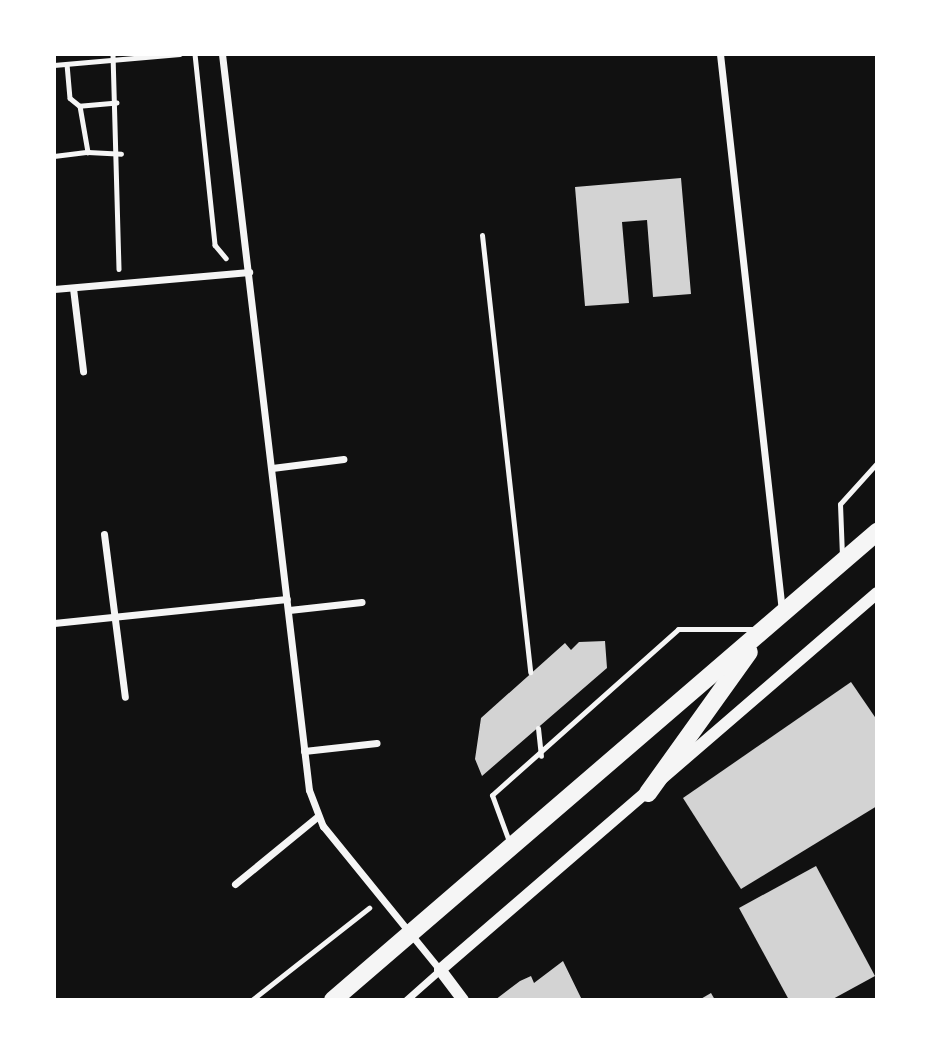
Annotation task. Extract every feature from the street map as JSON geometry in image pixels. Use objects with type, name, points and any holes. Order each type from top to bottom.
[{"type":"main road","points":[[334,1000],[877,532]]},
{"type":"main road","points":[[648,793],[765,629]]},
{"type":"street","points":[[222,54],[304,751],[318,816],[380,899],[463,1000]]},
{"type":"street","points":[[720,54],[782,615]]},
{"type":"street","points":[[54,289],[249,272]]},
{"type":"street","points":[[73,288],[83,371]]},
{"type":"street","points":[[272,468],[343,459]]},
{"type":"street","points":[[104,534],[125,697]]},
{"type":"street","points":[[406,1000],[877,593]]},
{"type":"street","points":[[54,623],[287,599]]},
{"type":"street","points":[[289,610],[362,602]]},
{"type":"street","points":[[304,751],[377,743]]},
{"type":"street","points":[[236,884],[318,816]]},
{"type":"lane","points":[[482,235],[530,672]]},
{"type":"lane","points":[[843,562],[840,504],[877,463]]},
{"type":"lane","points":[[511,848],[492,795],[541,756],[678,629],[765,629]]},
{"type":"lane","points":[[538,728],[541,756]]},
{"type":"path","points":[[54,65],[113,57],[180,54]]},
{"type":"path","points":[[195,54],[215,244],[249,272]]},
{"type":"path","points":[[113,57],[121,154],[119,284]]},
{"type":"path","points":[[67,64],[70,98],[80,106],[88,152]]},
{"type":"path","points":[[80,106],[117,103]]},
{"type":"path","points":[[54,156],[88,152],[121,154]]},
{"type":"path","points":[[251,1000],[380,899]]},
{"type":"building","points":[[681,178],[691,294],[653,297],[647,220],[622,222],[629,303],[585,306],[575,187]]},
{"type":"building","points":[[605,641],[607,668],[482,776],[475,759],[481,718],[565,643],[571,650],[579,642]]},
{"type":"building","points":[[851,682],[877,720],[877,806],[741,889],[683,798]]},
{"type":"building","points":[[816,866],[875,976],[831,1000],[789,1000],[739,908]]},
{"type":"building","points":[[563,961],[582,1000],[495,1000],[531,976],[534,983]]},
{"type":"building","points":[[711,993],[715,1000],[699,1000]]}]
